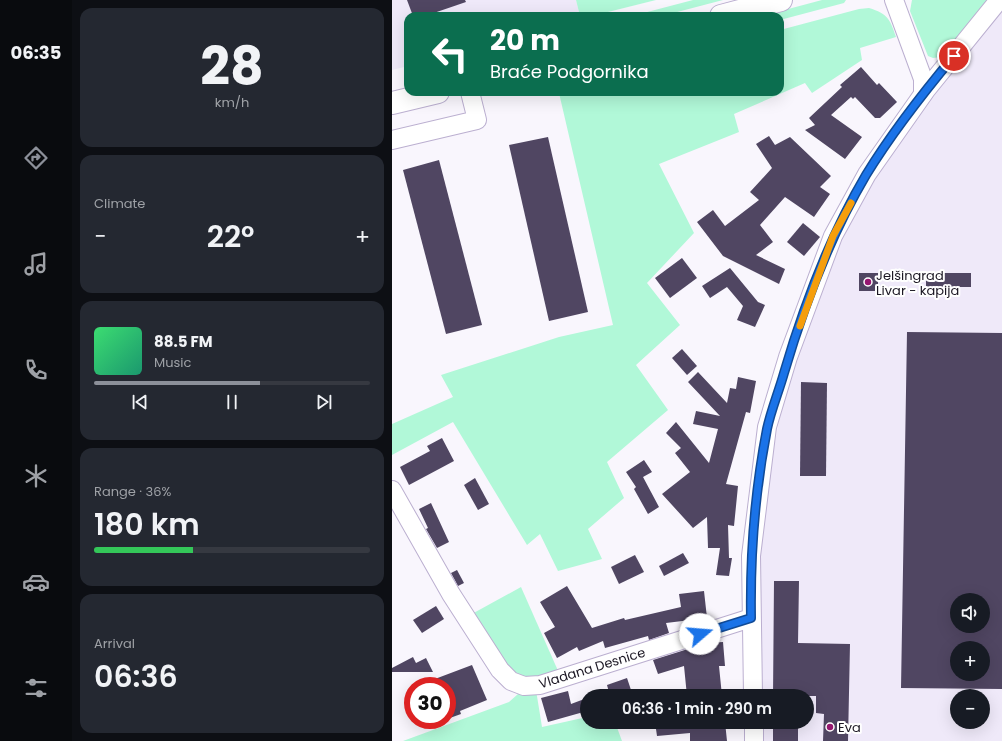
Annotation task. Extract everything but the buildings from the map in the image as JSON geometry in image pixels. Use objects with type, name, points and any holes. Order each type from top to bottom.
[{"type":"street","points":[[736,12],[781,0]]},
{"type":"street","points":[[894,0],[923,79],[923,94]]},
{"type":"street","points":[[753,689],[751,556],[760,477],[768,427],[788,357],[833,236],[867,174],[923,94],[999,0]]},
{"type":"street","points":[[392,103],[421,96]]},
{"type":"street","points":[[392,140],[477,120],[471,96]]},
{"type":"street","name":"Vladana Desnice","points":[[392,490],[451,594],[490,656],[511,681],[524,686],[540,685],[751,618]]},
{"type":"street","points":[[754,729],[754,741]]},
{"type":"shaded area","points":[[392,0],[576,0],[579,12],[404,12],[404,67],[392,70]]},
{"type":"shaded area","points":[[1002,10],[1002,741],[762,741],[761,729],[814,729],[814,689],[761,689],[758,567],[764,502],[779,421],[796,361],[831,258],[856,210],[908,127]]},
{"type":"green space","points":[[576,0],[656,0],[608,12],[579,12]]},
{"type":"green space","points":[[693,0],[723,0],[677,12],[647,12]]},
{"type":"green space","points":[[822,0],[846,0],[844,3],[784,19],[784,12],[777,12]]},
{"type":"green space","points":[[912,0],[990,0],[941,57],[933,58],[928,56],[910,11]]},
{"type":"green space","points":[[869,8],[884,15],[890,21],[896,37],[860,48],[862,60],[812,93],[805,83],[784,92],[784,29],[859,9]]},
{"type":"green space","points":[[560,96],[775,96],[734,114],[739,132],[659,164],[694,233],[647,283],[680,325],[636,365],[668,410],[607,462],[624,498],[588,529],[602,559],[558,571],[540,534],[527,545],[453,422],[392,455],[392,424],[453,397],[441,375],[559,337],[613,325]]},
{"type":"green space","points":[[521,587],[559,673],[535,679],[514,675],[470,615]]},
{"type":"green space","points":[[536,690],[542,727],[580,719],[580,729],[618,729],[622,741],[403,741],[436,729],[456,729],[456,722],[509,702],[518,694]]},
{"type":"slow traffic","points":[[800,326],[833,236],[851,203]]},
{"type":"place","name":"Jelšingrad Livar - kapija","points":[[868,282]]},
{"type":"place","name":"Eva","points":[[830,727]]},
{"type":"route","points":[[700,634],[751,618],[751,556],[758,491],[768,427],[785,372],[788,357],[833,236],[867,174],[926,90],[954,56]]}]
